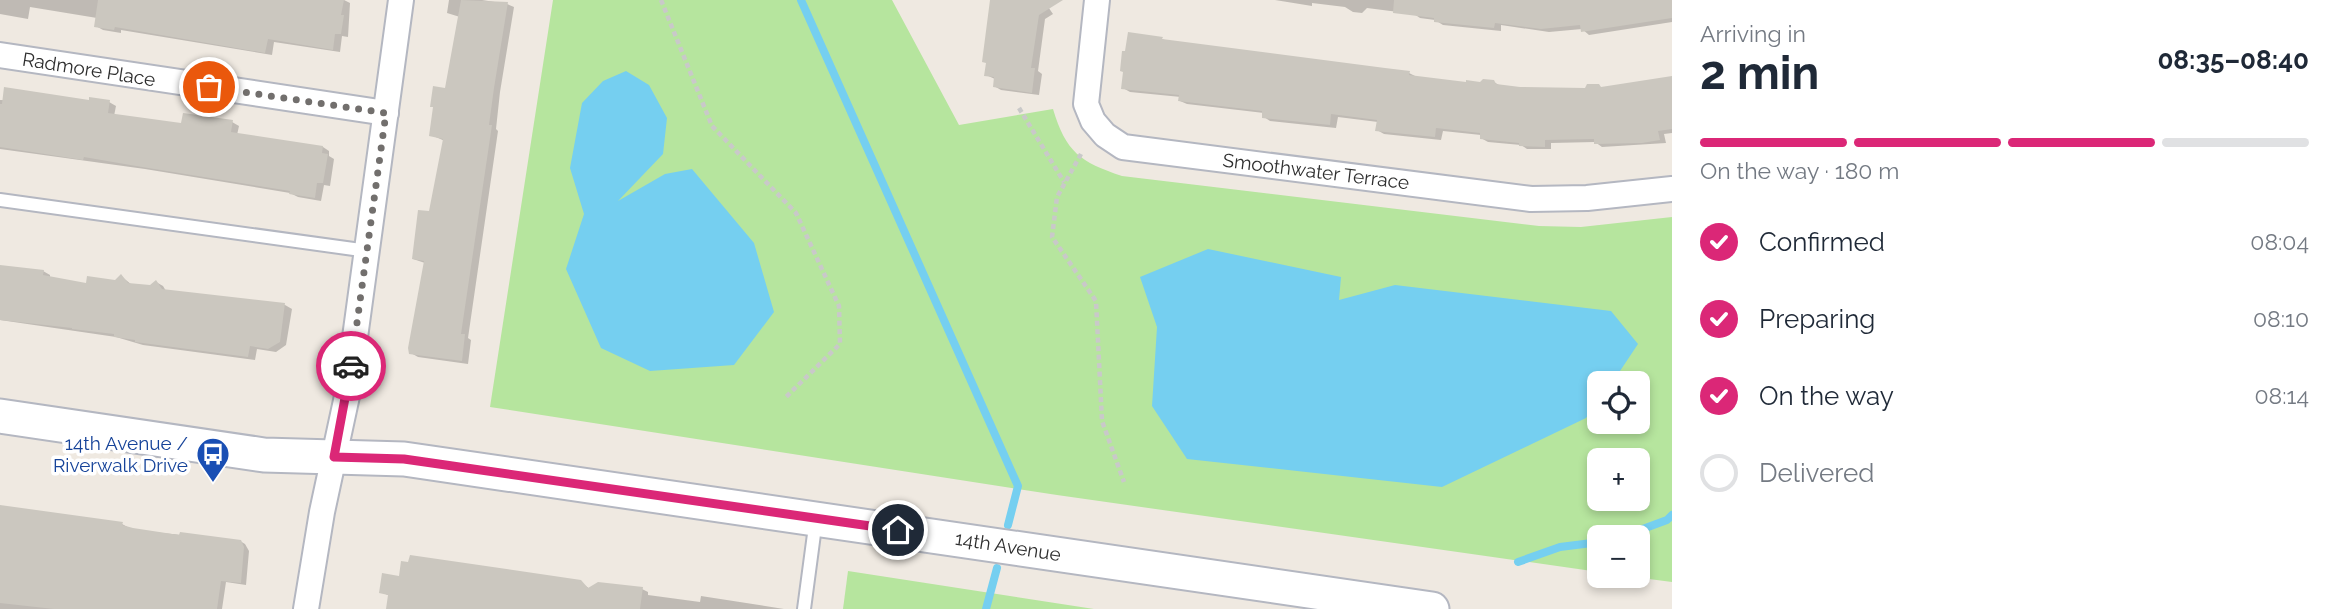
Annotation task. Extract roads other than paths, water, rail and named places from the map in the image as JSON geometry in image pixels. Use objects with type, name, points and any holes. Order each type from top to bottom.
[{"type":"main road","name":"14th Avenue","points":[[0,416],[264,454],[404,459],[1430,609]]},
{"type":"street","points":[[306,609],[347,396],[401,0]]},
{"type":"street","name":"Smoothwater Terrace","points":[[1097,0],[1086,104],[1093,121],[1105,135],[1123,147],[1531,199],[1587,198],[1672,189]]},
{"type":"street","name":"Radmore Place","points":[[0,55],[386,113]]},
{"type":"lane","points":[[0,200],[368,251]]},
{"type":"lane","points":[[804,609],[816,518]]},
{"type":"water","points":[[626,71],[649,85],[667,118],[663,154],[618,201],[665,174],[692,169],[754,243],[774,312],[734,365],[650,371],[601,348],[566,269],[584,214],[570,168],[582,103],[603,81]]},
{"type":"water","points":[[1208,249],[1341,277],[1339,300],[1395,285],[1611,311],[1638,344],[1620,371],[1587,371],[1586,418],[1442,487],[1187,459],[1152,406],[1157,327],[1140,277]]},
{"type":"waterway","points":[[801,0],[1018,486],[1008,525]]},
{"type":"waterway","points":[[1650,526],[1667,520],[1672,515]]},
{"type":"waterway","points":[[1518,562],[1560,547],[1587,544]]},
{"type":"waterway","points":[[986,609],[997,568]]},
{"type":"place","name":"14th Avenue / Riverwalk Drive","points":[[213,484]]}]
